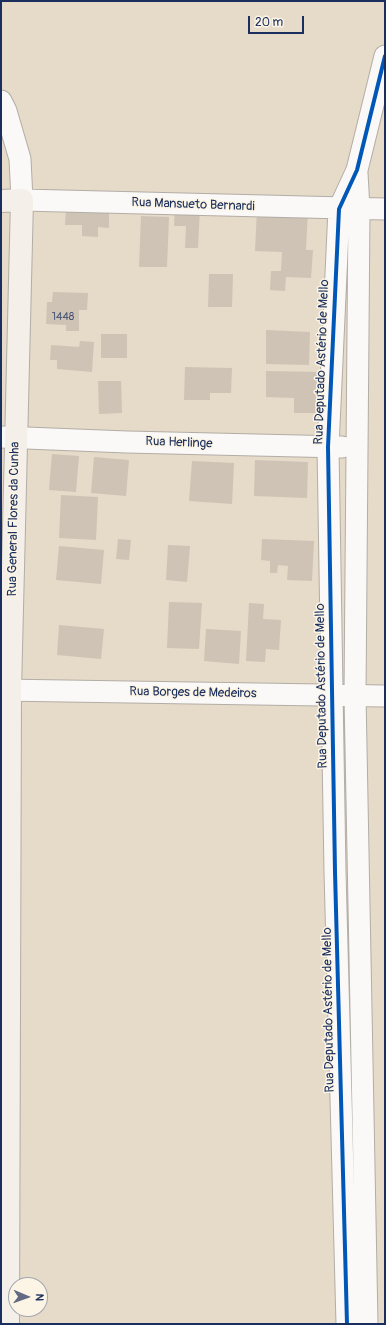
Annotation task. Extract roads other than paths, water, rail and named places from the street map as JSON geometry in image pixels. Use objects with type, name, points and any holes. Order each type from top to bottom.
[{"type":"street","name":"Rua Deputado Astério de Mello","points":[[346,1324],[328,447],[349,209],[385,56]]},
{"type":"street","name":"Rua General Flores da Cunha","points":[[1,101],[6,111],[20,159],[12,200],[8,437],[5,1165],[8,1324]]},
{"type":"street","name":"Rua Mansueto Bernardi","points":[[12,200],[385,209]]},
{"type":"street","name":"Rua Deputado Astério de Mello","points":[[349,209],[357,447],[355,695],[367,1324]]},
{"type":"street","name":"Rua Herlinge","points":[[8,437],[127,442],[357,447]]},
{"type":"street","name":"Rua Borges de Medeiros","points":[[6,690],[385,696]]},
{"type":"street","points":[[340,1058],[362,1056]]}]
